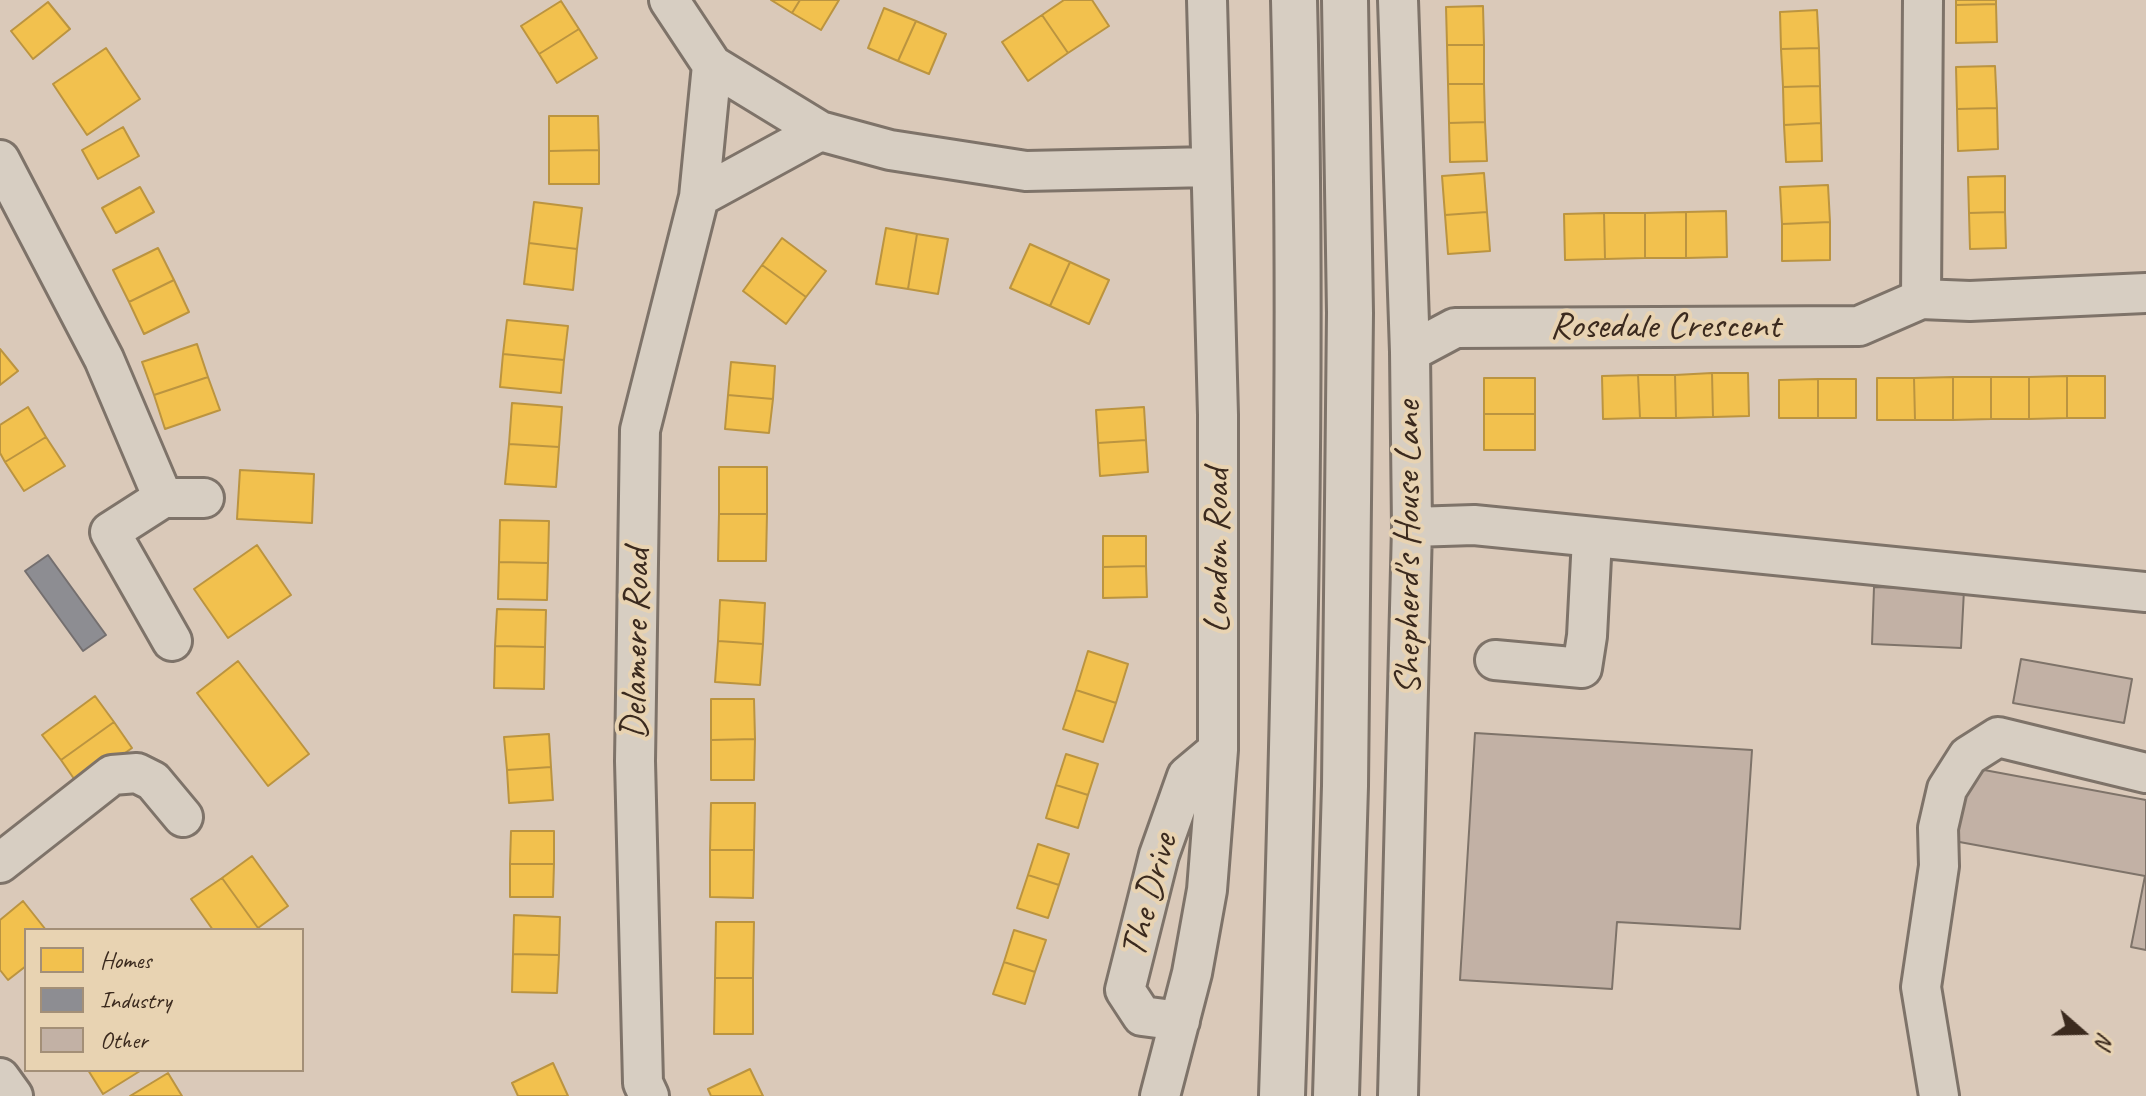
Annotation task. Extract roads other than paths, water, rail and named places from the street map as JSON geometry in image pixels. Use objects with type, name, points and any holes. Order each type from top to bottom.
[{"type":"main road","name":"London Road","points":[[1282,1096],[1290,874],[1296,514],[1294,0]]},
{"type":"main road","points":[[1336,1096],[1345,786],[1350,313],[1345,0]]},
{"type":"street","points":[[669,0],[712,65],[820,131],[890,150],[1026,171],[1211,167]]},
{"type":"street","name":"London Road","points":[[1160,1096],[1192,973],[1207,890],[1218,750],[1218,415],[1207,0]]},
{"type":"street","name":"Shepherd's House Lane","points":[[1398,0],[1410,352],[1412,527],[1398,1096]]},
{"type":"street","points":[[1921,299],[1923,0]]},
{"type":"street","name":"Delamere Road","points":[[649,1096],[643,1083],[635,761],[640,430],[699,197],[712,65]]},
{"type":"street","points":[[699,197],[820,131]]},
{"type":"street","points":[[0,160],[104,359],[163,498]]},
{"type":"street","name":"Rosedale Crescent","points":[[1410,352],[1455,328],[1859,326],[1921,299],[1970,301],[2146,293]]},
{"type":"street","points":[[172,641],[110,532],[163,498],[204,498]]},
{"type":"street","points":[[1412,527],[1474,525],[2146,592]]},
{"type":"street","points":[[1495,660],[1582,668],[1587,636],[1592,538]]},
{"type":"street","points":[[1939,1096],[1921,987],[1939,866],[1938,828],[1947,789],[1968,756],[1998,737],[2146,773]]},
{"type":"street","name":"The Drive","points":[[1180,1021],[1142,1016],[1125,990],[1159,855],[1187,776],[1218,750]]},
{"type":"street","points":[[0,863],[112,775],[137,773],[153,781],[183,817]]},
{"type":"street","points":[[0,1078],[13,1096]]}]
